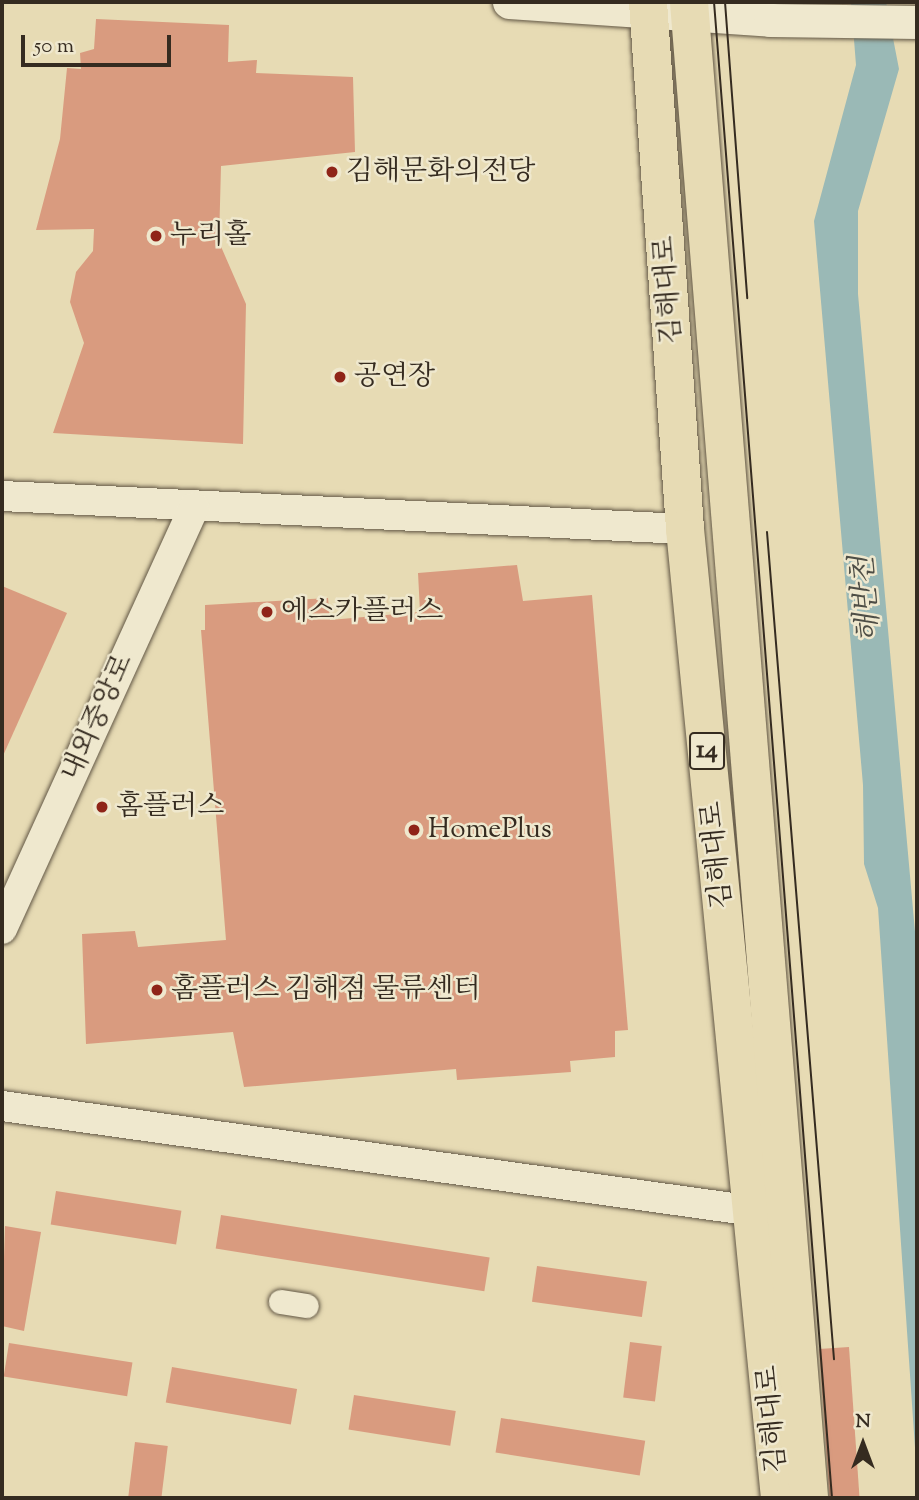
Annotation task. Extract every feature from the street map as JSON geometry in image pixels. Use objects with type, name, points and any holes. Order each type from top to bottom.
[{"type":"main road","points":[[509,2],[690,8],[770,20],[917,22]]},
{"type":"main road","name":"김해대로","points":[[649,7],[685,530],[754,1211],[780,1498]]},
{"type":"main road","name":"김해대로","points":[[690,8],[809,1498]]},
{"type":"street","points":[[2,496],[194,508],[685,530]]},
{"type":"street","name":"내외중앙로","points":[[2,929],[194,508]]},
{"type":"street","points":[[2,1106],[754,1211]]},
{"type":"street","points":[[281,1302],[307,1306]]},
{"type":"water","name":"해반천","points":[[851,2],[886,2],[899,69],[858,211],[858,294],[917,954],[917,1477],[878,908],[864,864],[863,785],[814,221],[856,65]]},
{"type":"building","name":"누리홀","points":[[96,19],[229,25],[228,62],[257,60],[256,73],[353,77],[355,152],[221,166],[219,242],[246,304],[243,444],[53,433],[84,343],[70,302],[76,272],[93,251],[94,229],[36,230],[60,139],[67,68],[81,69],[80,53],[94,49]]},
{"type":"building","name":"HomePlus","points":[[517,565],[523,601],[592,595],[628,1030],[615,1031],[615,1057],[570,1061],[571,1072],[457,1080],[456,1069],[244,1087],[233,1032],[86,1044],[82,934],[135,931],[138,947],[226,940],[201,630],[205,630],[205,605],[328,598],[330,620],[420,612],[418,573]]},
{"type":"building","points":[[2,586],[67,613],[2,758]]},
{"type":"building","points":[[56,1191],[181,1211],[176,1244],[51,1225]]},
{"type":"building","points":[[221,1215],[490,1258],[484,1291],[216,1249]]},
{"type":"building","points":[[5,1226],[41,1232],[24,1331],[2,1326]]},
{"type":"building","points":[[537,1266],[647,1281],[642,1317],[532,1302]]},
{"type":"building","points":[[630,1342],[662,1346],[655,1401],[623,1398]]},
{"type":"building","points":[[9,1343],[132,1363],[127,1396],[4,1377]]},
{"type":"building","points":[[849,1347],[860,1498],[829,1498],[819,1349]]},
{"type":"building","points":[[172,1367],[297,1389],[291,1425],[166,1402]]},
{"type":"building","points":[[354,1395],[456,1411],[450,1446],[349,1430]]},
{"type":"building","points":[[501,1418],[645,1441],[640,1475],[496,1453]]},
{"type":"building","points":[[135,1442],[168,1446],[161,1498],[128,1498]]},
{"type":"tram line","points":[[714,2],[832,1498]]},
{"type":"tram line","points":[[725,2],[747,298]]},
{"type":"tram line","points":[[767,532],[834,1359]]},
{"type":"place","name":"김해문화의전당","points":[[332,172]]},
{"type":"place","name":"누리홀","points":[[156,236]]},
{"type":"place","name":"공연장","points":[[340,377]]},
{"type":"place","name":"에스카플러스","points":[[267,612]]},
{"type":"place","name":"홈플러스","points":[[102,807]]},
{"type":"place","name":"HomePlus","points":[[414,830]]},
{"type":"place","name":"홈플러스 김해점 물류센터","points":[[157,990]]}]
